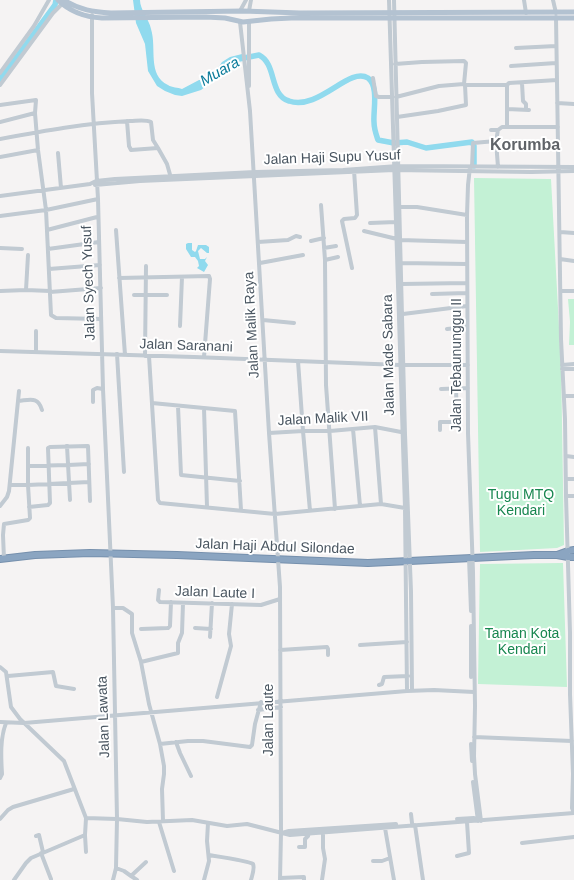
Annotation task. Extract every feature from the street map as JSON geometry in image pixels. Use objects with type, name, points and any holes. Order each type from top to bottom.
[{"type":"highway","name":"Jalan Haji Abdul Silondae","points":[[2,559],[35,555],[110,554],[185,555],[279,560],[363,562],[571,554]]},
{"type":"main road","points":[[61,2],[76,12],[128,15],[240,11],[392,16],[556,15],[574,12]]},
{"type":"main road","points":[[240,11],[240,22]]},
{"type":"main road","points":[[251,21],[252,11]]},
{"type":"main road","points":[[152,15],[218,18],[240,22],[291,18],[526,13],[574,18]]},
{"type":"street","points":[[0,73],[34,26],[49,0]]},
{"type":"street","points":[[240,11],[246,0]]},
{"type":"street","points":[[250,0],[252,11]]},
{"type":"street","points":[[389,0],[392,16]]},
{"type":"street","points":[[392,16],[394,0]]},
{"type":"street","points":[[524,0],[526,13]]},
{"type":"street","points":[[281,833],[289,831],[574,813],[572,808],[571,554],[566,496],[566,456],[562,367],[556,15],[552,0]]},
{"type":"street","points":[[0,85],[61,2]]},
{"type":"street","name":"Jalan Syech Yusuf","points":[[92,14],[92,93],[98,199],[103,389],[110,554]]},
{"type":"street","name":"Jalan Made Sabara","points":[[392,16],[396,64],[394,97],[397,116],[394,150],[399,207],[398,240]]},
{"type":"street","name":"Jalan Made Sabara","points":[[392,16],[395,133],[397,144],[396,222],[403,314],[401,432],[404,508],[411,592],[410,691]]},
{"type":"street","points":[[246,50],[251,21]]},
{"type":"street","points":[[240,22],[246,50]]},
{"type":"street","points":[[516,48],[556,46]]},
{"type":"street","name":"Jalan Malik Raya","points":[[246,50],[247,84],[249,89],[255,174],[269,433],[279,560]]},
{"type":"street","points":[[396,64],[464,61],[466,64],[464,84],[466,105],[432,112],[397,116]]},
{"type":"street","points":[[511,66],[556,64]]},
{"type":"street","points":[[373,78],[376,96],[379,97],[394,97],[439,86],[464,84],[507,85],[509,83],[557,80]]},
{"type":"street","points":[[507,109],[528,110],[523,101],[522,83]]},
{"type":"street","points":[[507,85],[507,127]]},
{"type":"street","points":[[0,105],[36,100],[35,113],[38,150],[46,210],[50,313],[54,317],[101,319]]},
{"type":"street","points":[[557,103],[574,104]]},
{"type":"street","points":[[0,122],[35,113]]},
{"type":"street","points":[[127,121],[129,146],[131,150],[158,148]]},
{"type":"street","points":[[0,140],[37,132],[94,123],[150,121],[153,140],[167,164],[170,178]]},
{"type":"street","points":[[491,130],[498,130],[501,127],[558,127]]},
{"type":"street","points":[[498,130],[496,140],[498,167]]},
{"type":"street","name":"Jalan Tebaununggu II","points":[[473,692],[467,327],[468,185],[473,143],[496,140]]},
{"type":"street","points":[[0,157],[38,150]]},
{"type":"street","points":[[58,153],[61,188]]},
{"type":"street","name":"Jalan Haji Supu Yusuf","points":[[471,169],[498,167],[559,169],[574,171]]},
{"type":"street","name":"Jalan Haji Supu Yusuf","points":[[0,196],[96,183],[170,178],[396,168],[559,169],[574,167]]},
{"type":"street","points":[[352,268],[342,221],[344,219],[355,218],[357,215],[354,171]]},
{"type":"street","points":[[0,216],[46,210],[98,199]]},
{"type":"street","points":[[321,205],[325,260],[326,362],[335,509]]},
{"type":"street","points":[[399,207],[417,207],[467,215]]},
{"type":"street","points":[[47,230],[98,217]]},
{"type":"street","points":[[370,223],[396,222]]},
{"type":"street","points":[[116,230],[125,355]]},
{"type":"street","points":[[364,231],[398,240],[467,242]]},
{"type":"street","points":[[560,232],[574,233]]},
{"type":"street","points":[[258,242],[288,240],[296,236],[300,237]]},
{"type":"street","points":[[311,241],[324,238]]},
{"type":"street","points":[[48,249],[99,242]]},
{"type":"street","points":[[324,248],[336,246]]},
{"type":"street","points":[[341,247],[347,246]]},
{"type":"street","points":[[0,248],[22,249]]},
{"type":"street","points":[[26,290],[28,255]]},
{"type":"street","points":[[260,263],[303,255]]},
{"type":"street","points":[[325,260],[338,257]]},
{"type":"street","points":[[560,259],[574,261]]},
{"type":"street","points":[[400,262],[467,264]]},
{"type":"street","name":"Jalan Made Sabara","points":[[400,262],[408,560],[407,642],[410,691]]},
{"type":"street","points":[[49,269],[100,265]]},
{"type":"street","points":[[146,266],[147,356],[159,501],[161,503],[207,506],[275,514],[381,504],[404,508]]},
{"type":"street","points":[[119,278],[207,276],[210,279],[204,357]]},
{"type":"street","points":[[180,326],[182,277]]},
{"type":"street","points":[[401,284],[467,283]]},
{"type":"street","points":[[0,291],[26,290],[50,292],[101,288]]},
{"type":"street","points":[[561,291],[574,291]]},
{"type":"street","points":[[432,294],[467,293]]},
{"type":"street","points":[[134,296],[168,296]]},
{"type":"street","points":[[403,314],[467,306]]},
{"type":"street","points":[[263,320],[294,323]]},
{"type":"street","points":[[447,329],[467,327]]},
{"type":"street","points":[[36,331],[36,352]]},
{"type":"street","name":"Jalan Saranani","points":[[0,351],[402,365],[468,365]]},
{"type":"street","points":[[117,354],[124,472]]},
{"type":"street","points":[[298,361],[302,431],[310,511]]},
{"type":"street","points":[[562,367],[574,364]]},
{"type":"street","points":[[562,367],[574,369]]},
{"type":"street","points":[[93,402],[93,390],[97,388],[103,389]]},
{"type":"street","points":[[441,389],[468,388]]},
{"type":"street","points":[[440,430],[440,422],[452,422],[456,419],[456,389]]},
{"type":"street","points":[[0,506],[8,494],[10,485],[19,391]]},
{"type":"street","points":[[564,396],[574,396]]},
{"type":"street","points":[[18,401],[36,400],[39,402],[42,410]]},
{"type":"street","points":[[152,403],[235,411],[241,510]]},
{"type":"street","points":[[178,406],[182,476],[240,481]]},
{"type":"street","points":[[204,408],[207,506]]},
{"type":"street","points":[[375,427],[381,504]]},
{"type":"street","name":"Jalan Malik VII","points":[[269,433],[353,430],[375,427],[401,432]]},
{"type":"street","points":[[353,430],[360,506]]},
{"type":"street","points":[[29,507],[50,504],[48,447],[87,445],[90,501]]},
{"type":"street","points":[[68,446],[70,500]]},
{"type":"street","points":[[2,559],[4,524],[28,520],[30,518],[28,448]]},
{"type":"street","points":[[566,456],[574,456]]},
{"type":"street","points":[[28,466],[88,464]]},
{"type":"street","points":[[566,479],[574,479]]},
{"type":"street","points":[[10,485],[28,486],[89,482]]},
{"type":"street","points":[[566,496],[574,496]]},
{"type":"street","name":"Jalan Lawata","points":[[110,554],[113,608],[117,819],[116,868],[113,880]]},
{"type":"street","name":"Jalan Laute","points":[[279,560],[281,701],[280,879]]},
{"type":"street","name":"Jalan Laute I","points":[[159,590],[158,600],[183,603],[261,606],[280,599]]},
{"type":"street","points":[[141,629],[168,628],[170,626],[171,602]]},
{"type":"street","points":[[141,662],[178,653],[178,643],[182,633],[183,603]]},
{"type":"street","points":[[210,637],[212,603]]},
{"type":"street","points":[[217,697],[231,646],[229,634],[232,604]]},
{"type":"street","points":[[113,608],[123,608],[132,614],[132,633],[141,662],[151,711],[160,744],[164,774],[161,821],[174,871]]},
{"type":"street","points":[[195,628],[211,629]]},
{"type":"street","points":[[360,645],[407,642]]},
{"type":"street","points":[[280,650],[327,647],[328,655]]},
{"type":"street","points":[[0,667],[5,670],[8,676],[10,704],[17,716],[64,762],[86,818],[86,852]]},
{"type":"street","points":[[8,676],[53,672],[55,685],[74,689]]},
{"type":"street","points":[[379,685],[382,684],[384,677],[408,676]]},
{"type":"street","points":[[0,722],[24,723],[115,716],[151,711],[410,691],[434,690],[473,692]]},
{"type":"street","points":[[473,692],[475,774],[480,820]]},
{"type":"street","points":[[473,692],[471,753],[480,820]]},
{"type":"street","points":[[160,744],[176,742],[203,742],[250,747],[252,745],[253,732],[261,702]]},
{"type":"street","points":[[258,710],[281,707]]},
{"type":"street","points":[[0,778],[2,774],[0,736],[6,722]]},
{"type":"street","points":[[474,737],[572,741]]},
{"type":"street","points":[[176,742],[191,776]]},
{"type":"street","points":[[0,819],[13,807],[74,789]]},
{"type":"street","points":[[411,814],[423,880]]},
{"type":"street","points":[[86,818],[147,822],[192,820],[227,826],[247,824],[290,835],[385,828],[414,824],[467,822],[480,820]]},
{"type":"street","points":[[204,880],[209,864],[207,841],[208,822]]},
{"type":"street","points":[[457,856],[469,853],[467,822]]},
{"type":"street","points":[[385,828],[394,880]]},
{"type":"street","points":[[322,880],[325,859],[323,832]]},
{"type":"street","points":[[299,847],[304,847],[305,839],[309,833]]},
{"type":"street","points":[[36,836],[39,835],[42,853],[51,879]]},
{"type":"street","points":[[14,880],[28,861],[42,853],[85,835]]},
{"type":"street","points":[[522,843],[574,837]]},
{"type":"street","points":[[209,855],[252,864],[254,866],[251,880]]},
{"type":"street","points":[[373,861],[382,861],[390,858]]},
{"type":"street","points":[[132,876],[146,862]]},
{"type":"street","points":[[116,868],[124,871],[137,880]]},
{"type":"street","points":[[280,879],[304,877],[304,880]]},
{"type":"green space","name":"Tugu MTQ Kendari","points":[[474,178],[551,179],[561,364],[564,545],[557,548],[480,552]]},
{"type":"green space","points":[[568,299],[574,299],[574,345],[569,345],[570,322]]},
{"type":"green space","name":"Taman Kota Kendari","points":[[563,563],[567,687],[478,684],[480,564]]},
{"type":"water","name":"Muara","points":[[133,0],[140,0],[141,7],[150,25],[153,36],[154,60],[157,75],[161,81],[170,86],[182,89],[199,80],[205,80],[209,75],[215,72],[222,62],[230,57],[242,54],[243,59],[201,90],[182,96],[165,91],[157,86],[148,71],[145,44],[136,23]]},
{"type":"water","points":[[192,243],[192,250],[195,252],[198,245],[206,245],[209,247],[209,253],[201,248],[198,251],[200,259],[205,259],[207,257],[205,261],[208,265],[204,272],[197,268],[199,266],[198,261],[195,257],[191,257],[186,249],[186,244]]},
{"type":"waterway","points":[[0,80],[55,5],[56,0]]},
{"type":"waterway","name":"Muara","points":[[239,59],[259,55],[265,59],[278,93],[289,101],[300,102],[311,100],[352,78],[360,76],[368,78],[373,87],[375,99],[374,125],[378,140],[394,143],[407,142],[426,148],[472,142],[474,146],[474,166]]},
{"type":"district","name":"Korumba","points":[[525,146]]}]
